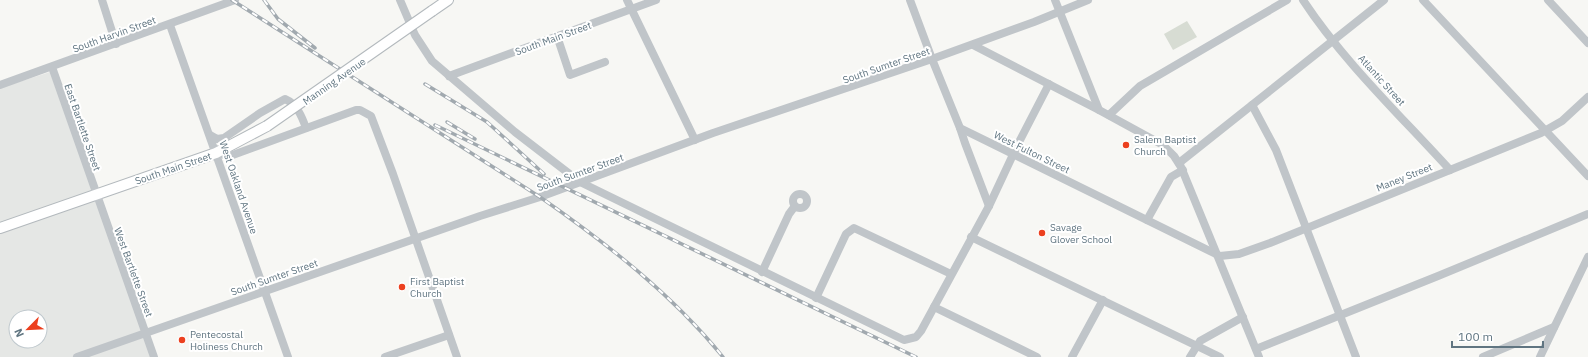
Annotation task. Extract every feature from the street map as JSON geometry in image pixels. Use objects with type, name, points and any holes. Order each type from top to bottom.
[{"type":"main road","name":"Manning Avenue","points":[[216,154],[268,126],[448,0]]},
{"type":"main road","name":"South Main Street","points":[[0,228],[216,154]]},
{"type":"street","points":[[102,0],[116,44]]},
{"type":"street","name":"South Harvin Street","points":[[0,85],[170,25],[235,0]]},
{"type":"street","points":[[400,0],[425,52],[432,61],[515,132],[580,182],[904,340],[909,340],[918,335],[934,307],[989,206],[1049,84]]},
{"type":"street","points":[[627,0],[695,140]]},
{"type":"street","name":"South Main Street","points":[[449,76],[656,0]]},
{"type":"street","points":[[910,0],[989,206]]},
{"type":"street","points":[[1055,0],[1099,110]]},
{"type":"street","name":"South Sumter Street","points":[[77,357],[520,204],[695,140],[932,60],[1088,0]]},
{"type":"street","points":[[1109,115],[1140,86],[1287,0]]},
{"type":"street","name":"Atlantic Street","points":[[1303,0],[1333,40],[1450,170]]},
{"type":"street","points":[[1147,220],[1171,177],[1181,167],[1252,105],[1384,0]]},
{"type":"street","points":[[1423,0],[1588,176]]},
{"type":"street","points":[[1550,0],[1588,43]]},
{"type":"street","name":"West Oakland Avenue","points":[[170,25],[288,357]]},
{"type":"street","points":[[557,36],[570,75],[605,62]]},
{"type":"street","points":[[972,45],[1109,115],[1163,145],[1181,167],[1257,353],[1340,315],[1588,214]]},
{"type":"street","name":"East Bartlette Street","points":[[52,67],[96,194]]},
{"type":"street","name":"Maney Street","points":[[1217,255],[1227,256],[1239,254],[1546,131],[1562,121],[1588,97]]},
{"type":"street","points":[[210,135],[217,139],[224,138],[260,113],[285,99],[292,102],[302,117],[306,128]]},
{"type":"street","points":[[1252,105],[1271,140],[1307,228],[1356,357]]},
{"type":"street","name":"South Main Street","points":[[216,154],[230,156],[356,110],[368,114],[374,119],[415,239]]},
{"type":"street","name":"West Fulton Street","points":[[960,128],[1217,255]]},
{"type":"street","name":"West Bartlette Street","points":[[96,194],[154,357]]},
{"type":"street","points":[[762,272],[789,214],[795,206]]},
{"type":"street","points":[[816,298],[846,234],[854,228],[951,274]]},
{"type":"street","points":[[971,237],[1220,357]]},
{"type":"street","points":[[415,239],[457,357]]},
{"type":"street","points":[[1540,357],[1588,257]]},
{"type":"street","points":[[1072,357],[1103,300]]},
{"type":"street","points":[[934,307],[1037,357]]},
{"type":"street","points":[[1190,357],[1200,341],[1243,316]]},
{"type":"street","points":[[1483,357],[1554,328]]},
{"type":"street","points":[[385,357],[449,335]]},
{"type":"shaded area","points":[[1187,21],[1197,37],[1173,50],[1164,34]]},
{"type":"shaded area","points":[[50,72],[151,357],[0,357],[0,88]]},
{"type":"railway","points":[[232,0],[565,214],[613,251],[660,291],[682,312],[723,357]]},
{"type":"railway","points":[[264,0],[278,19],[315,48]]},
{"type":"railway","points":[[425,84],[487,122],[544,174]]},
{"type":"railway","points":[[447,122],[475,139]]},
{"type":"railway","points":[[435,125],[916,357]]},
{"type":"place","name":"Salem Baptist Church","points":[[1126,145]]},
{"type":"place","name":"Savage Glover School","points":[[1042,233]]},
{"type":"place","name":"First Baptist Church","points":[[402,287]]},
{"type":"place","name":"Pentecostal Holiness Church","points":[[182,340]]}]
